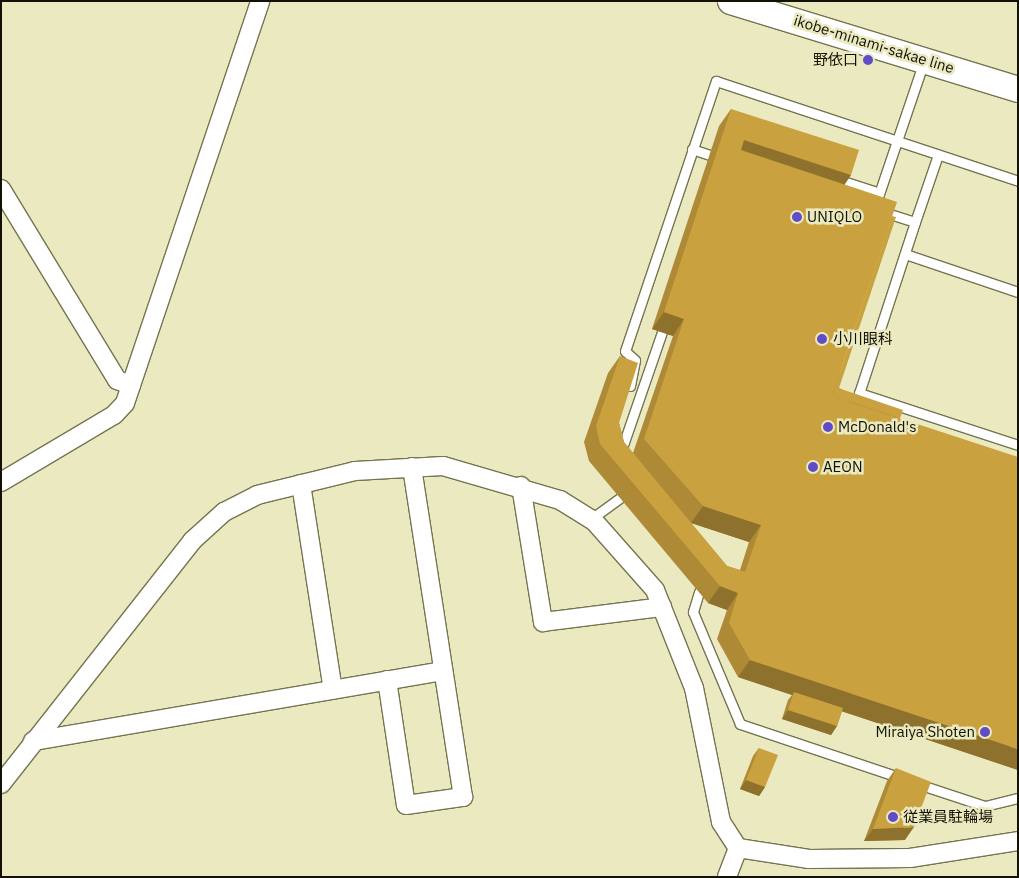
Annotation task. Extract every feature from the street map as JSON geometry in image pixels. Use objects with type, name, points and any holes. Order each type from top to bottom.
[{"type":"main road","name":"ikobe-minami-sakae line","points":[[730,1],[768,6],[1018,89]]},
{"type":"street","points":[[1,482],[114,415],[131,385],[260,1]]},
{"type":"street","points":[[1,189],[117,380],[131,385]]},
{"type":"street","points":[[1,784],[33,741],[198,536],[224,512],[257,495],[355,471],[443,466],[521,486],[560,500],[591,519],[655,590],[694,688],[721,822],[736,853],[727,877]]},
{"type":"street","points":[[387,680],[406,805],[463,797],[442,671],[412,467]]},
{"type":"street","points":[[301,484],[334,690]]},
{"type":"street","points":[[521,486],[543,622],[662,607]]},
{"type":"street","points":[[33,741],[442,671]]},
{"type":"street","points":[[736,853],[809,858],[910,858],[1018,841]]},
{"type":"lane","points":[[915,222],[869,207],[879,193],[925,58]]},
{"type":"lane","points":[[626,398],[635,360],[623,355],[716,81],[1018,181]]},
{"type":"lane","points":[[692,150],[709,155]]},
{"type":"lane","points":[[938,155],[859,392],[1018,445]]},
{"type":"lane","points":[[843,181],[879,193]]},
{"type":"lane","points":[[905,254],[1018,292]]},
{"type":"lane","points":[[613,440],[624,455],[662,332]]},
{"type":"lane","points":[[591,519],[620,498]]},
{"type":"lane","points":[[699,592],[693,612],[740,724],[985,806],[1018,798]]},
{"type":"building","name":"AEON","points":[[731,109],[859,150],[851,175],[744,140],[741,150],[897,202],[832,396],[1018,457],[1018,749],[750,660],[729,623],[738,593],[720,586],[600,444],[596,426],[620,356],[638,363],[619,423],[624,442],[727,566],[745,572],[761,525],[703,506],[644,439],[684,319],[664,312]]},
{"type":"building","points":[[892,216],[896,217],[839,388],[835,387]]},
{"type":"building","points":[[835,387],[903,410],[900,418],[832,396]]},
{"type":"building","points":[[794,692],[843,708],[837,726],[788,710]]},
{"type":"building","points":[[759,748],[778,755],[765,787],[746,780]]},
{"type":"building","name":"従業員駐輪場","points":[[896,768],[931,782],[914,827],[873,829]]},
{"type":"place","name":"野依口","points":[[868,60]]},
{"type":"place","name":"UNIQLO","points":[[797,217]]},
{"type":"place","name":"小川眼科","points":[[822,339]]},
{"type":"place","name":"McDonald's","points":[[828,427]]},
{"type":"place","name":"AEON","points":[[813,467]]},
{"type":"place","name":"Miraiya Shoten","points":[[985,732]]},
{"type":"place","name":"従業員駐輪場","points":[[893,817]]}]
